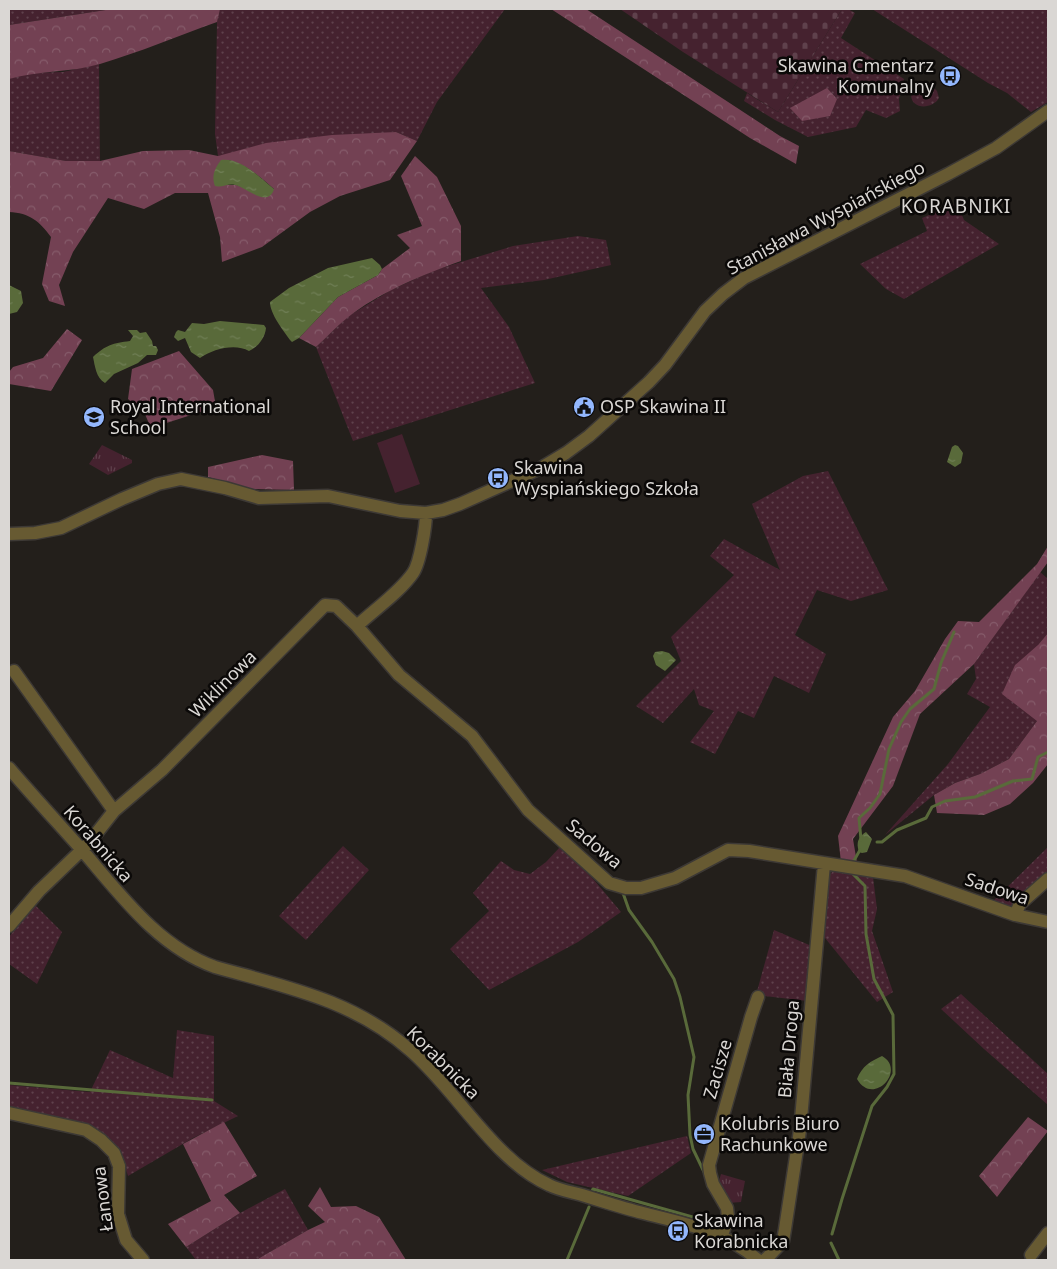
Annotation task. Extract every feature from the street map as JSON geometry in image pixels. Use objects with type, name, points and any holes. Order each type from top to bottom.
[{"type":"street","name":"Stanisława Wyspiańskiego","points":[[9,534],[35,533],[61,528],[158,484],[181,479],[225,488],[260,498],[328,496],[400,511],[426,513],[460,504],[518,480],[566,453],[604,423],[665,365],[705,311],[744,278],[988,152],[1048,111]]},
{"type":"street","points":[[357,626],[414,572],[426,527],[426,513]]},
{"type":"street","name":"Wiklinowa","points":[[82,850],[114,811],[162,770],[325,605],[336,606],[357,626]]},
{"type":"street","name":"Sadowa","points":[[357,626],[399,675],[472,736],[528,810],[609,883],[626,888],[641,888],[675,878],[728,850],[749,851],[905,876],[1015,915],[1048,922]]},
{"type":"street","points":[[14,671],[114,811]]},
{"type":"street","name":"Korabnicka","points":[[9,768],[125,901],[164,937],[187,954],[215,967],[307,992],[337,1003],[390,1034],[427,1066],[497,1146],[537,1179],[551,1186],[630,1210],[722,1235],[758,1260]]},
{"type":"street","points":[[9,926],[39,892],[82,850]]},
{"type":"street","name":"Biała Droga","points":[[765,1260],[784,1241],[786,1229],[800,1130],[824,864]]},
{"type":"street","points":[[1015,915],[1020,904],[1048,879]]},
{"type":"street","name":"Zacisze","points":[[722,1235],[728,1217],[727,1208],[714,1184],[709,1165],[758,997]]},
{"type":"street","name":"Łanowa","points":[[9,1113],[86,1130],[102,1140],[114,1153],[119,1166],[118,1214],[126,1240],[143,1260]]},
{"type":"street","points":[[1031,1255],[1048,1233]]},
{"type":"green space","points":[[9,9],[112,9],[9,25]]},
{"type":"green space","points":[[112,9],[220,9],[217,22],[115,59],[89,67],[32,74],[9,79],[9,25]]},
{"type":"green space","points":[[219,9],[505,9],[437,102],[417,141],[396,132],[218,156],[215,134],[217,22]]},
{"type":"green space","points":[[551,9],[586,9],[780,136],[799,146],[796,164],[750,138]]},
{"type":"green space","points":[[620,9],[842,9],[778,112],[683,52]]},
{"type":"green space","points":[[842,9],[848,9],[855,13],[841,38],[904,79],[899,99],[900,111],[886,118],[866,110],[856,127],[808,137],[744,101],[747,93],[778,112]]},
{"type":"green space","points":[[872,9],[1048,9],[1048,102],[1031,112],[1007,93],[988,83]]},
{"type":"green space","points":[[99,64],[100,161],[66,161],[9,151],[9,79],[27,73],[63,72]]},
{"type":"green space","points":[[914,85],[928,94],[933,87],[937,91],[939,98],[930,105],[919,106],[912,99],[911,93]]},
{"type":"green space","points":[[827,88],[837,99],[830,116],[802,121],[790,108]]},
{"type":"green space","points":[[396,132],[417,141],[390,180],[340,196],[310,212],[262,247],[222,262],[220,237],[208,193],[175,193],[144,209],[108,198],[73,252],[59,285],[65,306],[49,301],[42,284],[51,237],[42,226],[28,216],[9,212],[9,151],[66,161],[100,161],[143,151],[189,150],[218,156],[266,143],[332,135]],"holes":[[[227,160],[252,171],[274,189],[225,185]]]},
{"type":"green space","points":[[415,156],[437,177],[461,226],[461,261],[417,278],[373,300],[347,318],[316,347],[299,338],[338,297],[378,275],[382,269],[410,248],[397,235],[422,226],[401,176]]},
{"type":"green space","points":[[957,203],[964,220],[999,244],[904,299],[886,289],[860,264],[927,231],[922,218]]},
{"type":"green space","points":[[578,236],[606,240],[611,265],[544,280],[481,288],[509,327],[535,383],[353,441],[316,347],[347,317],[391,290],[435,270],[513,246]]},
{"type":"green space","points":[[67,329],[82,340],[51,391],[9,384],[9,372],[13,367],[43,358]]},
{"type":"green space","points":[[179,351],[213,390],[216,407],[151,428],[144,412],[128,399],[132,369]]},
{"type":"green space","points":[[402,434],[420,484],[395,493],[377,443]]},
{"type":"green space","points":[[102,445],[132,460],[132,463],[108,475],[89,464]]},
{"type":"green space","points":[[262,455],[293,461],[294,490],[253,489],[208,477],[208,467]]},
{"type":"green space","points":[[828,471],[888,590],[851,601],[817,590],[795,635],[826,654],[809,693],[774,676],[754,718],[738,711],[715,754],[690,742],[714,711],[699,705],[694,689],[663,723],[636,706],[681,661],[671,637],[734,575],[710,556],[724,539],[780,570],[752,504],[803,476]]},
{"type":"green space","points":[[1048,546],[1048,562],[974,664],[920,714],[893,786],[853,839],[857,863],[841,862],[838,836],[893,717],[915,691],[945,639],[958,621],[979,622],[1037,564]]},
{"type":"green space","points":[[1040,572],[1048,579],[1048,633],[1038,645],[1037,721],[1009,759],[980,774],[955,783],[934,795],[885,835],[948,764],[990,707],[967,694],[976,679],[974,664]]},
{"type":"green space","points":[[1048,633],[1048,764],[1033,783],[1010,804],[984,815],[937,813],[934,795],[955,783],[980,774],[1009,759],[1037,721],[1002,694],[1015,665],[1038,645]]},
{"type":"green space","points":[[343,846],[369,870],[306,940],[279,916]]},
{"type":"green space","points":[[561,846],[594,880],[621,912],[578,942],[489,990],[450,949],[489,911],[473,893],[501,861],[514,870],[530,874],[546,862]]},
{"type":"green space","points":[[1048,847],[1048,876],[1013,908],[992,902]]},
{"type":"green space","points":[[833,871],[873,877],[877,909],[872,931],[893,992],[877,1002],[825,938],[821,936],[828,876]]},
{"type":"green space","points":[[33,903],[62,932],[37,984],[9,964],[9,937]]},
{"type":"green space","points":[[774,930],[814,947],[808,1001],[756,995]]},
{"type":"green space","points":[[961,994],[1048,1074],[1048,1105],[941,1009]]},
{"type":"green space","points":[[177,1030],[214,1036],[214,1101],[238,1116],[193,1138],[128,1176],[120,1151],[112,1143],[9,1109],[9,1085],[90,1092],[110,1050],[173,1078]]},
{"type":"green space","points":[[1028,1117],[1048,1131],[997,1197],[979,1176]]},
{"type":"green space","points":[[224,1122],[257,1176],[224,1195],[240,1213],[186,1247],[168,1224],[211,1201],[183,1144]]},
{"type":"green space","points":[[687,1136],[691,1153],[628,1196],[567,1182],[542,1170]]},
{"type":"green space","points":[[721,1174],[745,1181],[741,1202],[728,1203],[718,1184]]},
{"type":"green space","points":[[320,1187],[331,1207],[356,1206],[379,1217],[406,1260],[256,1260],[325,1222],[308,1206]]},
{"type":"green space","points":[[285,1189],[308,1230],[256,1260],[196,1260],[186,1247],[240,1213]]},
{"type":"water","points":[[221,160],[236,162],[250,169],[274,189],[271,195],[262,197],[232,185],[215,186],[214,172]]},
{"type":"water","points":[[372,258],[382,269],[378,275],[338,297],[299,338],[292,342],[274,317],[270,302],[289,288],[328,268]]},
{"type":"water","points":[[9,285],[21,291],[23,303],[17,312],[9,314]]},
{"type":"water","points":[[220,321],[264,325],[266,328],[260,342],[249,351],[237,347],[224,348],[200,358],[191,352],[185,338],[178,341],[174,337],[178,330],[185,332],[192,323],[204,324]]},
{"type":"water","points":[[128,330],[137,330],[140,333],[146,332],[153,346],[156,346],[158,350],[156,355],[147,355],[138,363],[114,374],[105,383],[98,375],[93,357],[110,345],[130,341],[133,336]]},
{"type":"water","points":[[955,445],[963,453],[961,463],[955,467],[947,462],[952,447]]},
{"type":"water","points":[[655,652],[669,653],[676,660],[665,671],[656,665],[653,656]]},
{"type":"water","points":[[866,832],[872,839],[867,852],[862,853],[859,852],[858,843],[859,838]]},
{"type":"water","points":[[882,1056],[889,1062],[891,1069],[889,1077],[879,1088],[871,1089],[864,1087],[857,1079],[859,1074],[867,1064]]},
{"type":"waterway","points":[[861,840],[859,818],[870,808],[880,794],[889,749],[901,722],[910,709],[934,689],[941,663],[954,632]]},
{"type":"waterway","points":[[877,842],[882,842],[897,830],[926,818],[932,807],[945,801],[975,797],[1013,781],[1032,779],[1038,757],[1048,752]]},
{"type":"waterway","points":[[852,864],[860,850]]},
{"type":"waterway","points":[[832,1234],[872,1106],[887,1087],[894,1074],[893,1015],[874,979],[866,934],[865,886],[853,874],[853,870]]},
{"type":"waterway","points":[[623,893],[629,910],[652,942],[674,979],[680,997],[694,1057],[688,1095],[690,1135],[693,1149],[705,1174]]},
{"type":"waterway","points":[[9,1083],[212,1100]]},
{"type":"waterway","points":[[592,1191],[593,1189],[721,1224]]},
{"type":"waterway","points":[[567,1260],[589,1207]]},
{"type":"waterway","points":[[831,1243],[839,1260]]},
{"type":"place","name":"Skawina Cmentarz Komunalny","points":[[950,76]]},
{"type":"place","name":"OSP Skawina II","points":[[584,407]]},
{"type":"place","name":"Royal International School","points":[[94,417]]},
{"type":"place","name":"Skawina Wyspiańskiego Szkoła","points":[[498,478]]},
{"type":"place","name":"Kolubris Biuro Rachunkowe","points":[[704,1134]]},
{"type":"place","name":"Skawina Korabnicka","points":[[678,1231]]},
{"type":"district","name":"KORABNIKI","points":[[956,206]]}]
